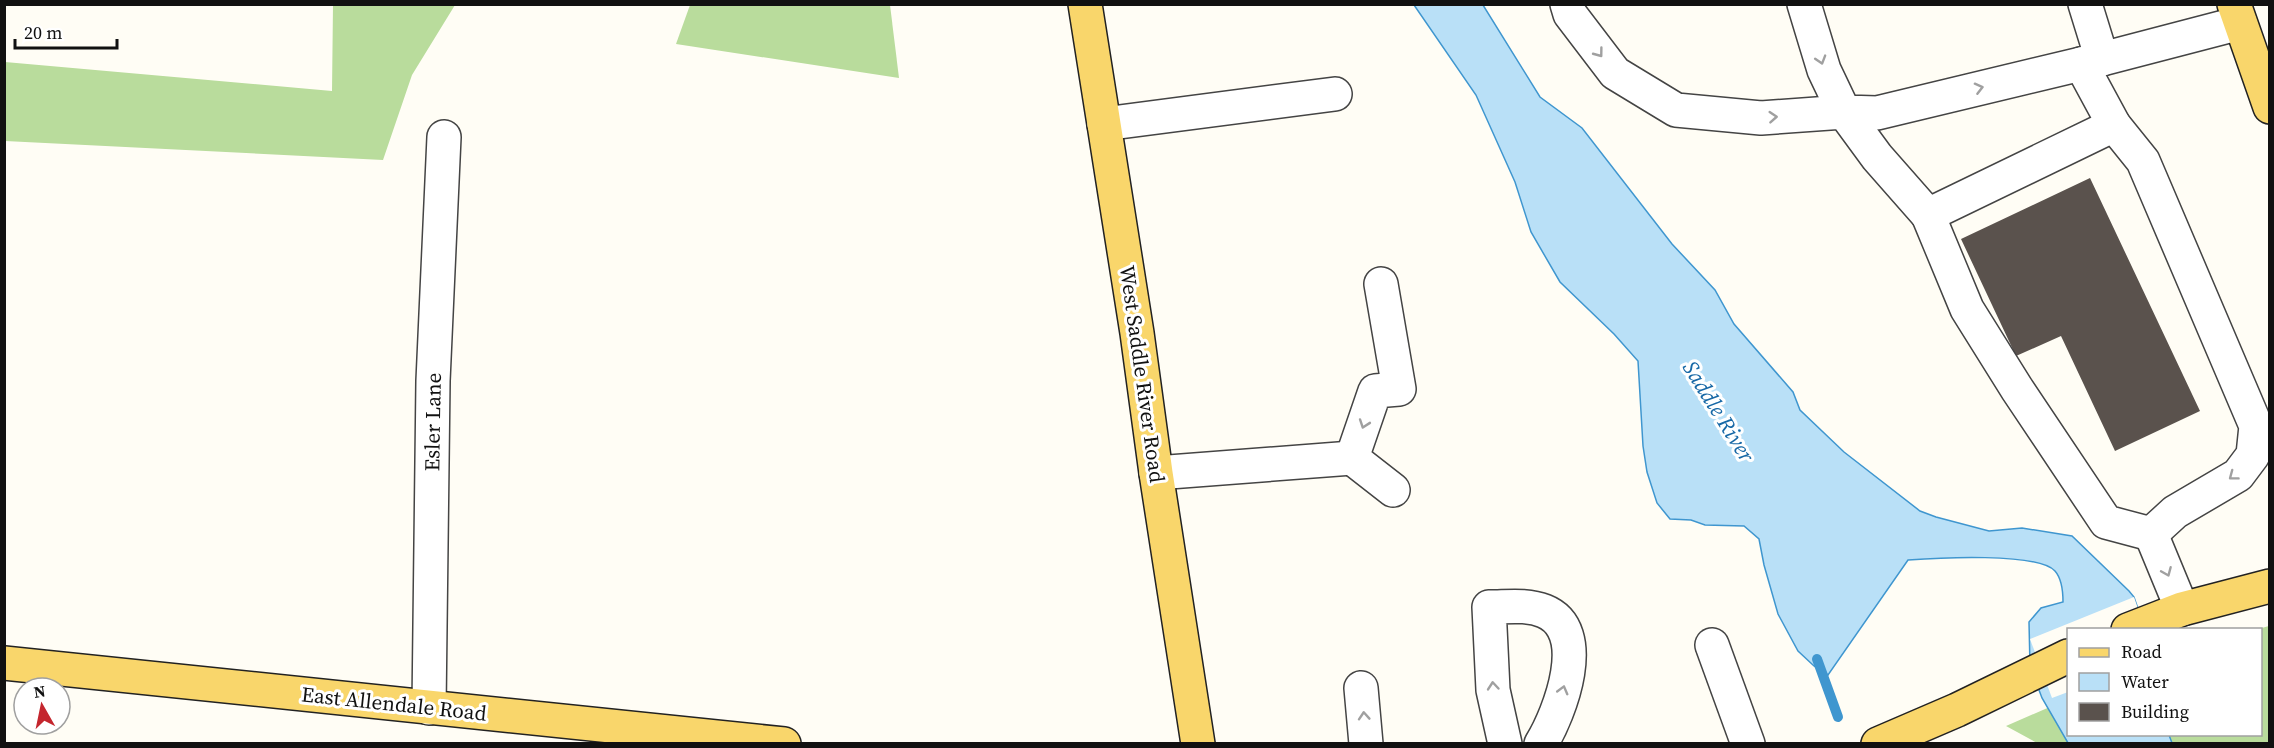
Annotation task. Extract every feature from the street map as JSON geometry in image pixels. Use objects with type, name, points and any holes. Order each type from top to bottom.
[{"type":"main road","name":"West Saddle River Road","points":[[1085,4],[1198,744]]},
{"type":"main road","points":[[2237,14],[2270,107]]},
{"type":"main road","points":[[2138,625],[2182,609],[2270,586]]},
{"type":"main road","points":[[1878,744],[1958,710],[2067,656]]},
{"type":"main road","name":"East Allendale Road","points":[[4,663],[784,744]]},
{"type":"street","points":[[1567,4],[1570,14],[1615,74],[1676,110],[1761,118],[1844,112],[1877,113],[2091,61],[2237,14]]},
{"type":"street","points":[[1803,4],[1824,70],[1844,112],[1877,157],[1928,215],[1967,309],[2017,389],[2106,522],[2151,534]]},
{"type":"street","points":[[2085,4],[2091,61],[2114,125],[2143,160],[2256,426],[2253,455],[2238,475],[2175,512],[2151,534]]},
{"type":"street","points":[[1104,124],[1335,94]]},
{"type":"street","points":[[1928,215],[2114,125]]},
{"type":"street","name":"Esler Lane","points":[[429,708],[433,381],[444,137]]},
{"type":"street","points":[[1353,458],[1375,391],[1399,388],[1381,284]]},
{"type":"street","points":[[1156,473],[1353,458],[1394,490]]},
{"type":"street","points":[[2151,534],[2182,609]]},
{"type":"street","points":[[1504,744],[1493,690],[1489,607],[1532,607],[1546,611],[1558,620],[1566,633],[1569,650],[1567,676],[1560,704],[1541,744]]},
{"type":"street","points":[[1712,645],[1749,744]]},
{"type":"street","points":[[1361,688],[1366,744]]},
{"type":"green space","points":[[333,5],[455,5],[412,75],[383,160],[5,141],[5,62],[332,91]]},
{"type":"green space","points":[[690,5],[890,5],[899,78],[676,44]]},
{"type":"green space","points":[[2269,626],[2269,743],[2037,743],[2006,726],[2067,699],[2067,736],[2262,736],[2262,628]]},
{"type":"water","name":"Saddle River","points":[[1414,5],[1483,5],[1540,97],[1582,128],[1672,244],[1715,290],[1734,324],[1793,392],[1800,410],[1844,452],[1920,511],[1936,517],[1989,531],[2022,528],[2072,536],[2129,591],[2134,597],[2145,628],[2067,628],[2067,736],[2169,736],[2172,743],[2068,743],[2042,698],[2030,666],[2029,622],[2041,608],[2063,602],[2062,585],[2055,571],[2045,565],[2029,561],[1985,558],[1908,560],[1828,675],[1814,666],[1798,651],[1778,614],[1759,539],[1744,526],[1705,525],[1691,520],[1670,519],[1657,503],[1647,472],[1643,446],[1638,361],[1614,334],[1560,282],[1531,232],[1515,182],[1476,95]]},
{"type":"pier","points":[[2134,597],[2145,628],[2067,628],[2067,692],[2052,698],[2030,639]]},
{"type":"building","points":[[2090,178],[2200,411],[2115,451],[2061,336],[2016,356],[1961,239]]},
{"type":"waterway","points":[[1817,659],[1838,717]]}]
